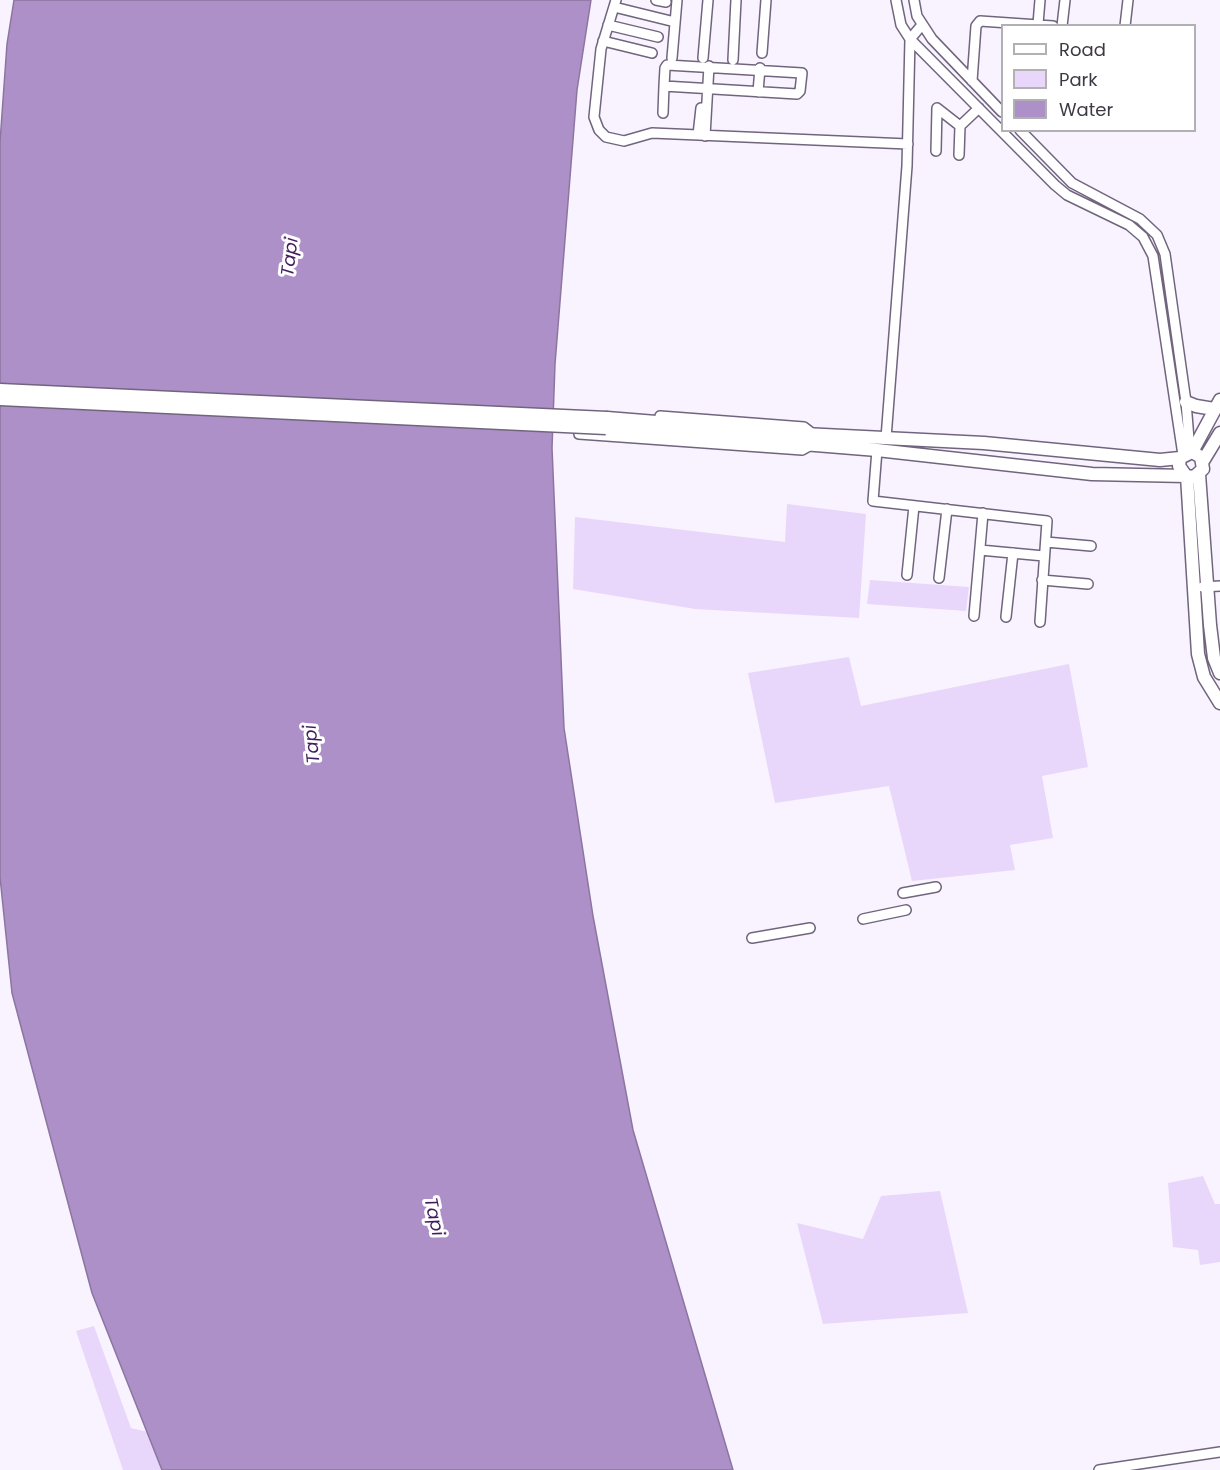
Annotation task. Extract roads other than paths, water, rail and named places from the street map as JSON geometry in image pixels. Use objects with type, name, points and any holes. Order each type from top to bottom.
[{"type":"main road","points":[[0,390],[606,423],[882,446],[1092,474],[1191,475]]},
{"type":"main road","points":[[0,399],[606,423]]},
{"type":"main road","points":[[1186,402],[1196,406],[1217,404]]},
{"type":"main road","points":[[1191,475],[1180,470],[1186,454],[1217,404]]},
{"type":"main road","points":[[1220,433],[1203,461],[1191,475],[1193,589],[1198,654],[1204,677],[1220,703]]},
{"type":"main road","points":[[882,446],[984,443],[1160,460],[1186,454],[1198,454],[1203,461]]},
{"type":"main road","points":[[1191,475],[1214,585],[1210,625],[1214,658],[1220,673]]},
{"type":"street","points":[[672,58],[677,0]]},
{"type":"street","points":[[702,136],[707,87],[708,0]]},
{"type":"street","points":[[733,60],[736,0]]},
{"type":"street","points":[[762,53],[766,0]]},
{"type":"street","points":[[896,0],[901,25],[910,39],[1001,130]]},
{"type":"street","points":[[914,0],[917,16],[922,25],[1001,111]]},
{"type":"street","points":[[972,81],[977,23],[1038,24],[1040,0]]},
{"type":"street","points":[[1062,24],[1065,0]]},
{"type":"street","points":[[1125,24],[1128,0]]},
{"type":"street","points":[[675,22],[615,4],[603,41],[594,117],[598,130],[614,140],[624,141],[652,133],[908,144]]},
{"type":"street","points":[[608,25],[658,38]]},
{"type":"street","points":[[922,25],[910,39],[908,144],[882,446],[872,500],[1047,521],[1040,622]]},
{"type":"street","points":[[603,41],[652,53]]},
{"type":"street","points":[[663,113],[664,86],[667,65],[706,62],[800,71],[800,90],[797,94],[664,86]]},
{"type":"street","points":[[758,92],[760,68]]},
{"type":"street","points":[[936,151],[937,108],[960,126]]},
{"type":"street","points":[[958,154],[960,126],[979,108]]},
{"type":"street","points":[[1003,132],[1061,191],[1129,225],[1143,237],[1153,256],[1168,358],[1186,454]]},
{"type":"street","points":[[1022,132],[1072,183],[1140,219],[1157,235],[1165,254],[1186,402],[1186,454]]},
{"type":"street","points":[[1168,358],[1180,357]]},
{"type":"street","points":[[578,412],[804,427],[813,439],[802,450],[579,434],[578,412]]},
{"type":"street","points":[[907,575],[914,506]]},
{"type":"street","points":[[939,579],[947,509]]},
{"type":"street","points":[[974,616],[984,513]]},
{"type":"street","points":[[1046,542],[1091,546]]},
{"type":"street","points":[[980,550],[1044,556]]},
{"type":"street","points":[[1005,617],[1014,553]]},
{"type":"street","points":[[1042,580],[1088,584]]},
{"type":"street","points":[[1193,589],[1214,585]]},
{"type":"street","points":[[903,893],[936,887]]},
{"type":"street","points":[[863,919],[906,910]]},
{"type":"street","points":[[752,938],[810,928]]},
{"type":"street","points":[[1100,1470],[1146,1466],[1220,1452]]},
{"type":"water","name":"Tapi","points":[[14,0],[591,0],[577,90],[555,364],[552,448],[564,728],[593,916],[633,1130],[733,1470],[162,1470],[92,1293],[12,993],[0,877],[0,142],[7,44]]}]
